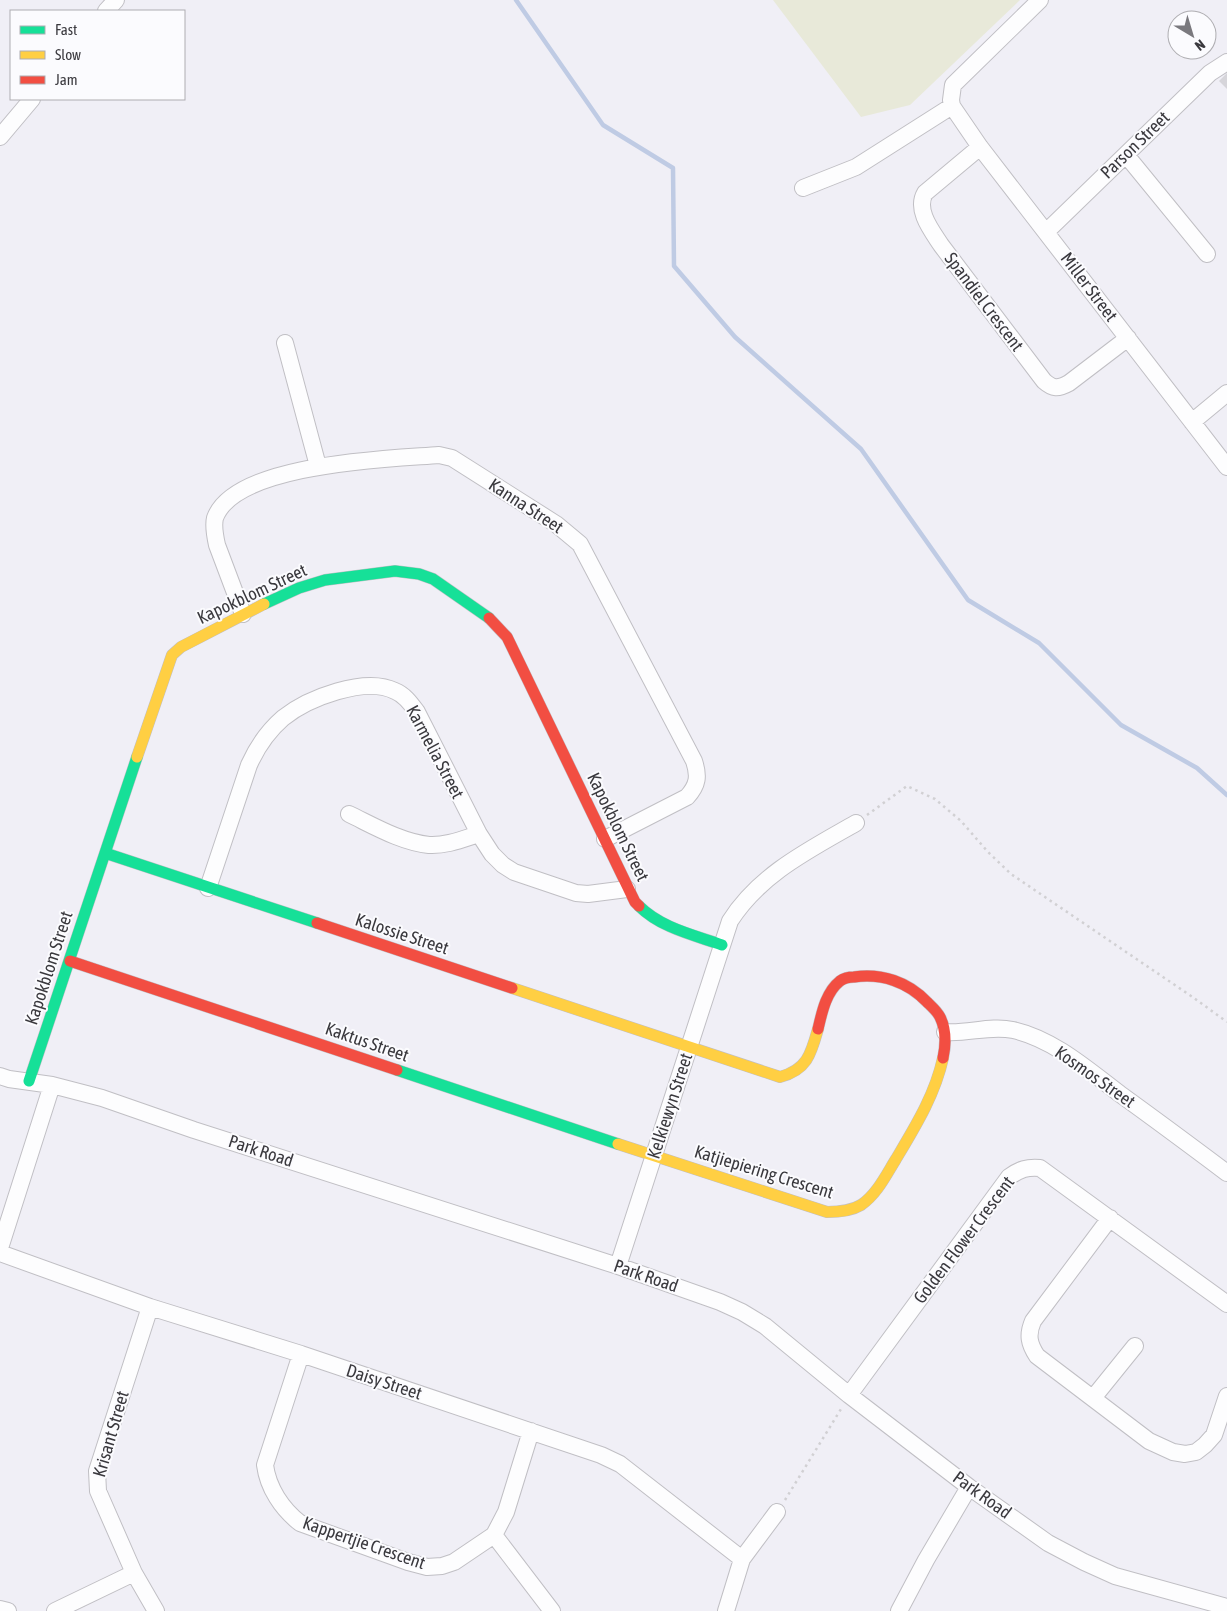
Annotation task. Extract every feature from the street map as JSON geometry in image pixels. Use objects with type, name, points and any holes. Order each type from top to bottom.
[{"type":"street","points":[[107,10],[116,0]]},
{"type":"street","points":[[803,188],[856,167],[952,106],[950,100],[953,85],[1040,0]]},
{"type":"street","name":"Parson Street","points":[[1046,232],[1210,73],[1227,62]]},
{"type":"street","points":[[0,137],[31,100]]},
{"type":"street","name":"Miller Street","points":[[952,106],[980,147],[1227,467]]},
{"type":"street","name":"Spandiel Crescent","points":[[980,147],[925,193],[922,203],[924,214],[941,245],[1044,381],[1055,388],[1069,383],[1128,338]]},
{"type":"street","points":[[1126,155],[1207,254]]},
{"type":"street","points":[[285,343],[318,466]]},
{"type":"street","points":[[1192,422],[1227,393]]},
{"type":"street","name":"Kanna Street","points":[[243,614],[217,545],[214,522],[228,502],[250,486],[318,466],[440,456],[452,458],[556,524],[580,544],[694,761],[698,772],[698,781],[687,797],[605,839]]},
{"type":"street","name":"Kapokblom Street","points":[[29,1081],[172,654],[181,647],[243,614],[298,588],[325,580],[395,571],[420,574],[432,579],[493,621],[506,637],[627,888],[644,912],[658,921],[722,945]]},
{"type":"street","name":"Karmelia Street","points":[[208,888],[249,764],[264,737],[284,718],[301,707],[325,696],[352,687],[382,686],[396,691],[407,698],[417,712],[479,834],[503,865],[514,872],[576,893],[588,894],[627,888]]},
{"type":"street","points":[[349,814],[408,840],[430,845],[450,843],[479,834]]},
{"type":"street","name":"Kelkiewyn Street","points":[[618,1266],[730,921],[752,893],[792,860],[856,823]]},
{"type":"street","name":"Kalossie Street","points":[[104,853],[689,1048]]},
{"type":"street","name":"Kaktus Street","points":[[70,960],[654,1156]]},
{"type":"street","name":"Katjiepiering Crescent","points":[[654,1156],[827,1212],[838,1212],[854,1208],[861,1204],[877,1188],[919,1123],[934,1088],[944,1055],[945,1032],[940,1018],[934,1009],[915,990],[893,980],[869,975],[848,977],[840,981],[833,988],[808,1060],[798,1071],[789,1076],[780,1077],[689,1048]]},
{"type":"street","name":"Kosmos Street","points":[[945,1032],[954,1033],[981,1028],[999,1028],[1036,1036],[1076,1061],[1227,1173]]},
{"type":"street","name":"Park Road","points":[[0,1076],[52,1085],[102,1098],[194,1130],[618,1266],[720,1302],[754,1318],[969,1487],[1048,1543],[1116,1576],[1227,1607]]},
{"type":"street","points":[[0,1248],[52,1085]]},
{"type":"street","name":"Golden Flower Crescent","points":[[849,1394],[1009,1177],[1020,1169],[1029,1167],[1040,1168],[1227,1304]]},
{"type":"street","points":[[1110,1218],[1033,1321],[1029,1331],[1029,1342],[1037,1356],[1149,1441],[1173,1452],[1185,1454],[1196,1452],[1214,1435],[1227,1396]]},
{"type":"street","name":"Daisy Street","points":[[0,1253],[150,1307],[301,1354],[600,1455],[620,1464],[742,1559]]},
{"type":"street","name":"Krisant Street","points":[[150,1307],[97,1471],[98,1491],[134,1573],[156,1611]]},
{"type":"street","points":[[1093,1398],[1134,1346]]},
{"type":"street","name":"Kappertjie Crescent","points":[[301,1354],[265,1465],[270,1485],[289,1515],[300,1523],[408,1562],[427,1567],[442,1566],[454,1562],[494,1535],[506,1512],[531,1431]]},
{"type":"street","points":[[899,1611],[926,1560],[969,1487]]},
{"type":"street","points":[[726,1611],[742,1559],[777,1512]]},
{"type":"street","points":[[494,1535],[552,1611]]},
{"type":"street","points":[[55,1611],[134,1573]]},
{"type":"street","points":[[0,1609],[8,1611]]},
{"type":"path","points":[[856,823],[906,786],[935,799],[961,821],[988,852],[1011,874],[1227,1022]]},
{"type":"path","points":[[777,1512],[849,1394]]},
{"type":"green space","points":[[773,0],[1020,0],[910,105],[861,117]]},
{"type":"building","points":[[1227,73],[1227,89],[1219,81]]},
{"type":"waterway","points":[[516,0],[603,125],[673,168],[674,266],[735,337],[861,449],[968,600],[1039,643],[1121,725],[1197,768],[1227,795]]},
{"type":"traffic: fast","points":[[264,604],[299,588],[325,580],[395,571],[419,574],[433,579],[489,618]]},
{"type":"traffic: fast","points":[[29,1081],[137,757]]},
{"type":"traffic: fast","points":[[105,853],[317,923]]},
{"type":"traffic: fast","points":[[639,906],[657,920],[689,934],[722,945]]},
{"type":"traffic: fast","points":[[397,1070],[618,1144]]},
{"type":"traffic: slow","points":[[137,757],[172,655],[181,647],[264,604]]},
{"type":"traffic: slow","points":[[512,988],[780,1077],[796,1070],[806,1060],[818,1029]]},
{"type":"traffic: slow","points":[[618,1144],[827,1212],[849,1210],[867,1201],[885,1178],[924,1110],[935,1085],[943,1058]]},
{"type":"traffic: jam","points":[[489,618],[507,637],[635,902],[639,906]]},
{"type":"traffic: jam","points":[[317,923],[512,988]]},
{"type":"traffic: jam","points":[[70,961],[397,1070]]},
{"type":"traffic: jam","points":[[818,1029],[828,997],[840,981],[848,977],[875,976],[884,978],[912,989],[940,1017],[945,1042],[943,1058]]}]
